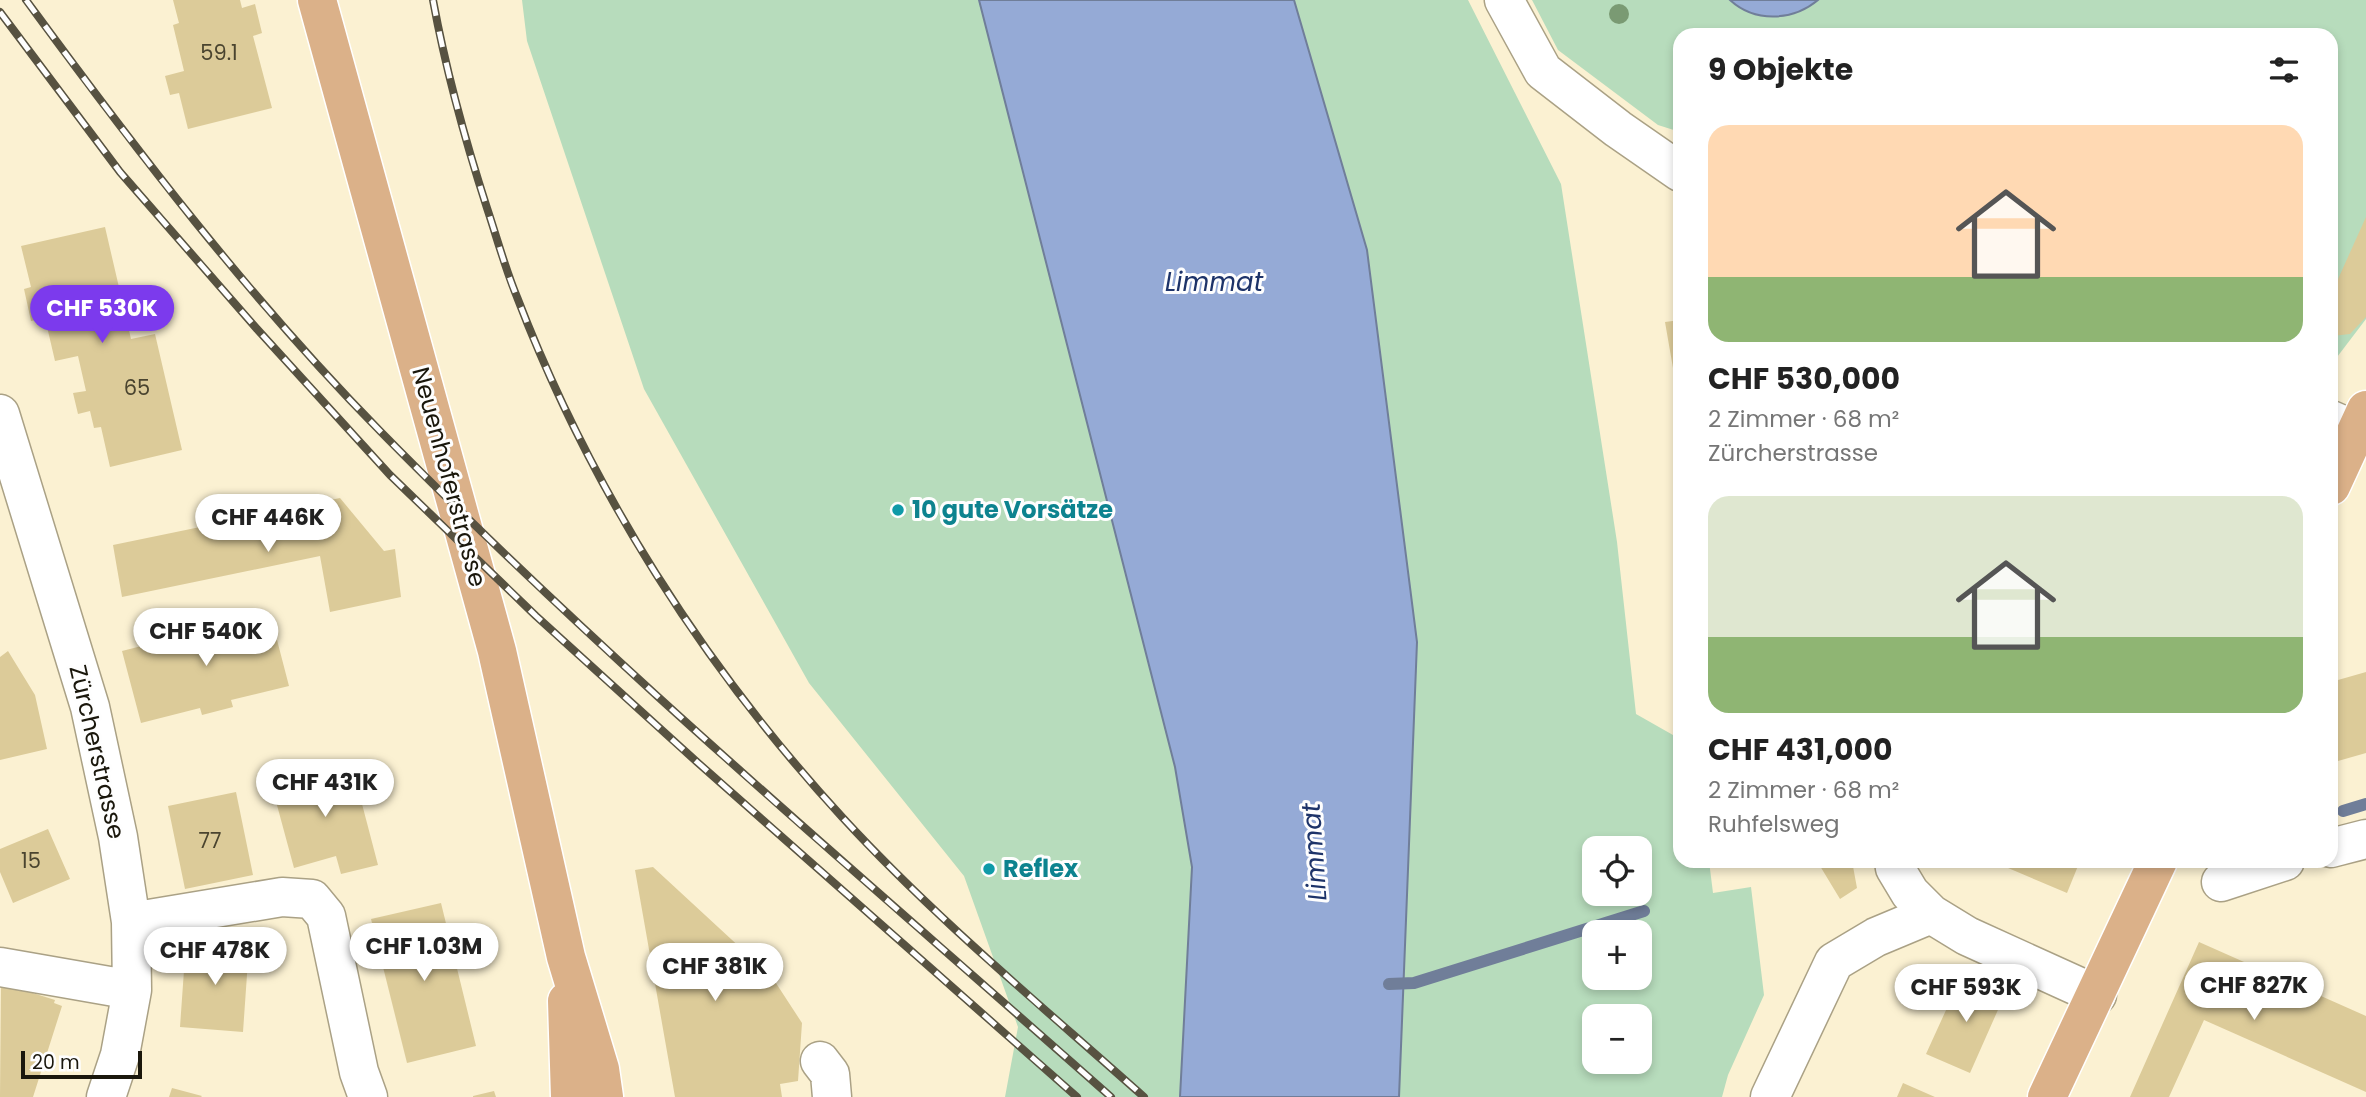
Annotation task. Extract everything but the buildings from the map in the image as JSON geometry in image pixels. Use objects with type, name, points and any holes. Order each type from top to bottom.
[{"type":"main road","name":"Neuenhoferstrasse","points":[[317,0],[497,651],[566,957],[600,1069],[604,1097]]},
{"type":"main road","points":[[2338,463],[2351,420]]},
{"type":"main road","points":[[2047,1097],[2155,868]]},
{"type":"main road","name":"Neuenhoferstrasse","points":[[566,957],[570,1097]]},
{"type":"street","points":[[1504,0],[1543,71],[1673,167]]},
{"type":"street","name":"Zürcherstrasse","points":[[0,414],[90,707],[118,837],[131,922],[132,990],[120,1055],[106,1097]]},
{"type":"street","points":[[2338,846],[2366,839]]},
{"type":"street","points":[[1898,868],[1910,893],[1931,914],[1966,936],[2097,995]]},
{"type":"street","points":[[2221,882],[2264,868]]},
{"type":"street","points":[[131,922],[282,897],[312,899],[326,916],[355,1089]]},
{"type":"street","points":[[1770,1097],[1834,962],[1876,937],[1931,914]]},
{"type":"street","points":[[0,967],[132,990]]},
{"type":"street","points":[[820,1061],[830,1074],[832,1097]]},
{"type":"green space","points":[[522,0],[979,0],[1175,767],[1192,867],[1180,1097],[1005,1097],[1018,1027],[964,876],[809,683],[644,389],[527,41]]},
{"type":"green space","points":[[1294,0],[1468,0],[1561,184],[1617,542],[1636,714],[1673,735],[1673,868],[1710,868],[1713,893],[1751,887],[1764,995],[1728,1075],[1722,1097],[1399,1097],[1417,642],[1367,250]]},
{"type":"green space","points":[[1532,0],[2366,0],[2366,319],[2338,356],[2338,28],[1673,28],[1673,130],[1658,125],[1558,50]]},
{"type":"water","name":"Limmat","points":[[979,0],[1294,0],[1367,250],[1417,642],[1399,1097],[1180,1097],[1192,867],[1175,767]]},
{"type":"water","points":[[1730,0],[1818,0],[1797,12],[1762,16],[1751,13]]},
{"type":"waterway","points":[[2343,811],[2366,804]]},
{"type":"waterway","points":[[1389,984],[1414,983],[1644,911]]},
{"type":"railway","points":[[26,0],[109,112],[240,276],[381,432],[558,604],[740,771],[1111,1097]]},
{"type":"railway","points":[[433,0],[444,53],[479,182],[505,264],[547,369],[616,507],[698,638],[792,760],[878,855],[952,927],[1144,1097]]},
{"type":"railway","points":[[0,12],[120,172],[257,329],[390,475],[536,616],[697,762],[1077,1097]]},
{"type":"place","name":"10 gute Vorsätze","points":[[898,510]]},
{"type":"place","name":"Reflex","points":[[989,869]]}]
